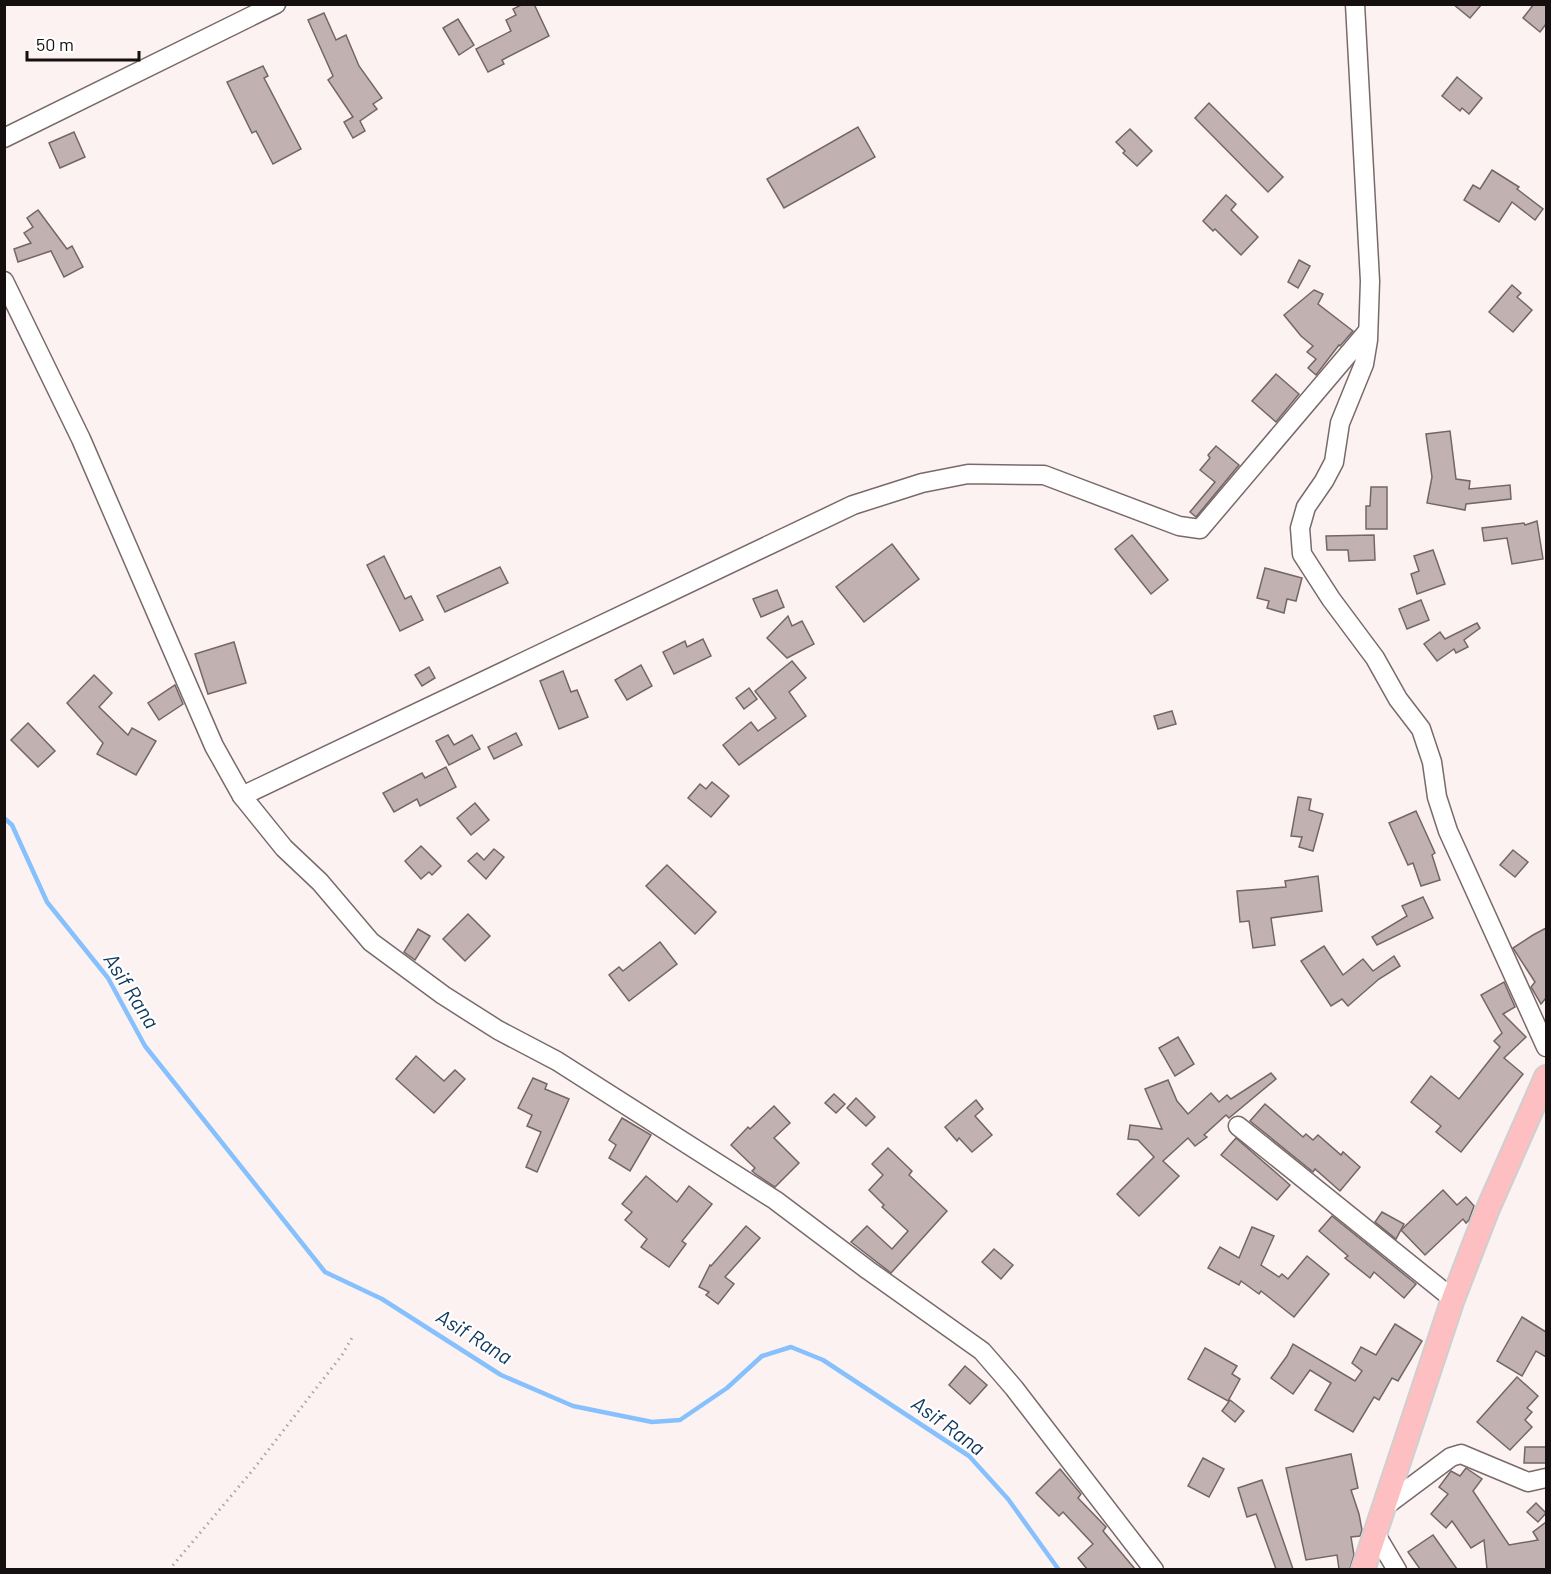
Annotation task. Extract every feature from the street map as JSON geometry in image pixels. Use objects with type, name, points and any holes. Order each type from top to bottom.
[{"type":"main road","points":[[1363,1569],[1453,1299],[1487,1211],[1546,1077]]},
{"type":"street","points":[[4,138],[276,4]]},
{"type":"street","points":[[1355,4],[1370,282],[1368,340],[1365,364],[1340,423],[1334,462],[1306,507],[1300,528],[1302,554],[1374,658],[1398,699],[1421,729],[1432,762],[1437,797],[1448,831],[1546,1047]]},
{"type":"street","points":[[4,281],[81,439],[214,746],[242,796],[284,848],[320,882],[371,942],[443,995],[498,1030],[557,1061],[775,1200],[982,1351],[1014,1388],[1154,1569]]},
{"type":"street","points":[[242,796],[853,505],[922,483],[968,474],[1044,475],[1179,526],[1200,529],[1367,332]]},
{"type":"street","points":[[1238,1125],[1453,1299]]},
{"type":"street","points":[[1384,1507],[1451,1457],[1461,1454],[1528,1482],[1546,1478]]},
{"type":"street","points":[[1375,1533],[1397,1569]]},
{"type":"path","points":[[169,1569],[259,1462],[342,1354],[353,1336]]},
{"type":"building","points":[[523,4],[534,4],[549,36],[502,60],[504,64],[488,72],[476,49],[511,31],[506,20],[516,15],[513,9]]},
{"type":"building","points":[[1453,4],[1482,4],[1470,18]]},
{"type":"building","points":[[1534,4],[1546,4],[1546,24],[1540,32],[1523,18]]},
{"type":"building","points":[[324,13],[336,40],[346,35],[359,66],[382,98],[373,104],[377,109],[360,121],[365,131],[353,138],[344,122],[353,117],[328,80],[333,76],[308,20]]},
{"type":"building","points":[[458,19],[474,45],[459,55],[443,28]]},
{"type":"building","points":[[263,66],[268,76],[264,78],[301,149],[273,164],[256,131],[252,133],[227,82]]},
{"type":"building","points":[[1457,77],[1482,98],[1469,114],[1462,108],[1460,111],[1442,96]]},
{"type":"building","points":[[1209,103],[1283,177],[1268,192],[1195,118]]},
{"type":"building","points":[[858,127],[875,157],[784,208],[767,179]]},
{"type":"building","points":[[1130,129],[1152,151],[1137,166],[1123,153],[1125,151],[1116,142]]},
{"type":"building","points":[[74,132],[85,157],[60,168],[49,143]]},
{"type":"building","points":[[1492,170],[1519,187],[1517,189],[1543,209],[1535,220],[1512,202],[1499,222],[1464,200],[1473,185],[1480,189]]},
{"type":"building","points":[[1226,195],[1236,204],[1231,210],[1258,237],[1241,255],[1215,229],[1213,231],[1203,221]]},
{"type":"building","points":[[38,210],[67,249],[72,246],[83,267],[64,277],[51,251],[18,262],[14,249],[31,243],[24,233],[33,227],[27,218]]},
{"type":"building","points":[[1299,260],[1310,266],[1298,288],[1288,282]]},
{"type":"building","points":[[1512,285],[1521,293],[1517,297],[1532,310],[1513,332],[1489,312]]},
{"type":"building","points":[[1314,290],[1323,294],[1318,304],[1353,331],[1316,375],[1308,368],[1316,359],[1307,352],[1313,346],[1301,336],[1284,315]]},
{"type":"building","points":[[1276,374],[1299,394],[1276,422],[1252,401]]},
{"type":"building","points":[[1450,431],[1456,479],[1470,481],[1469,489],[1510,485],[1511,499],[1466,504],[1465,510],[1427,503],[1432,477],[1426,434]]},
{"type":"building","points":[[1216,446],[1239,465],[1196,517],[1190,512],[1215,482],[1200,470]]},
{"type":"building","points":[[1371,487],[1387,487],[1387,529],[1366,529],[1366,506],[1370,506]]},
{"type":"building","points":[[1537,521],[1543,559],[1512,564],[1507,538],[1484,541],[1482,528],[1524,523],[1525,525]]},
{"type":"building","points":[[1132,535],[1168,580],[1151,594],[1115,549]]},
{"type":"building","points":[[1374,535],[1375,560],[1349,561],[1348,550],[1327,550],[1326,536]]},
{"type":"building","points":[[892,544],[919,579],[864,622],[836,587]]},
{"type":"building","points":[[1433,550],[1445,584],[1417,594],[1411,574],[1419,571],[1414,556]]},
{"type":"building","points":[[384,556],[405,599],[411,596],[423,620],[400,631],[367,565]]},
{"type":"building","points":[[500,567],[508,583],[445,612],[437,596]]},
{"type":"building","points":[[1265,568],[1302,578],[1296,601],[1287,599],[1284,613],[1267,608],[1269,601],[1257,598]]},
{"type":"building","points":[[777,590],[784,607],[761,617],[753,599]]},
{"type":"building","points":[[1421,600],[1429,620],[1407,629],[1399,609]]},
{"type":"building","points":[[788,616],[792,626],[802,621],[814,644],[787,658],[767,638]]},
{"type":"building","points":[[1477,623],[1480,628],[1464,640],[1468,647],[1456,653],[1454,649],[1437,661],[1424,644],[1440,632],[1445,639]]},
{"type":"building","points":[[703,639],[711,656],[674,674],[663,652],[685,641],[687,647]]},
{"type":"building","points":[[234,642],[246,683],[208,694],[195,654]]},
{"type":"building","points":[[792,661],[806,678],[789,692],[806,716],[739,765],[723,745],[751,722],[758,731],[776,718],[755,691]]},
{"type":"building","points":[[641,665],[652,686],[627,700],[615,680]]},
{"type":"building","points":[[429,667],[435,678],[422,686],[415,675]]},
{"type":"building","points":[[563,671],[571,692],[577,690],[588,717],[559,729],[540,681]]},
{"type":"building","points":[[94,675],[112,693],[99,707],[128,735],[132,728],[156,741],[136,775],[97,754],[103,743],[67,703]]},
{"type":"building","points":[[175,685],[183,704],[159,720],[148,703]]},
{"type":"building","points":[[749,688],[757,699],[744,709],[736,698]]},
{"type":"building","points":[[1172,711],[1176,724],[1158,729],[1154,716]]},
{"type":"building","points":[[28,723],[55,751],[38,767],[11,740]]},
{"type":"building","points":[[516,733],[522,745],[494,759],[488,747]]},
{"type":"building","points":[[448,735],[454,745],[472,735],[480,749],[449,765],[436,741]]},
{"type":"building","points":[[446,767],[456,787],[420,806],[417,799],[394,812],[383,793],[422,773],[425,778]]},
{"type":"building","points":[[712,782],[729,796],[711,817],[688,798],[700,784],[706,789]]},
{"type":"building","points":[[1298,797],[1311,799],[1309,810],[1323,814],[1313,851],[1299,847],[1302,837],[1291,836]]},
{"type":"building","points":[[475,803],[489,820],[471,835],[457,818]]},
{"type":"building","points":[[1416,811],[1435,853],[1432,855],[1440,880],[1421,886],[1413,863],[1408,865],[1389,823]]},
{"type":"building","points":[[421,846],[441,866],[432,875],[429,872],[421,879],[405,861]]},
{"type":"building","points":[[494,849],[504,857],[486,879],[468,861],[477,853],[484,860]]},
{"type":"building","points":[[1513,850],[1528,862],[1515,877],[1500,865]]},
{"type":"building","points":[[667,865],[716,912],[695,934],[646,886]]},
{"type":"building","points":[[1318,876],[1322,911],[1271,918],[1275,945],[1253,948],[1249,921],[1240,922],[1237,891],[1286,887],[1285,881]]},
{"type":"building","points":[[1423,897],[1433,918],[1377,945],[1372,937],[1407,916],[1402,906]]},
{"type":"building","points":[[468,914],[490,936],[465,961],[443,939]]},
{"type":"building","points":[[1546,928],[1546,998],[1541,1004],[1531,987],[1535,982],[1513,948]]},
{"type":"building","points":[[418,929],[430,936],[415,960],[404,952]]},
{"type":"building","points":[[660,942],[677,964],[629,1001],[609,975],[619,967],[623,971]]},
{"type":"building","points":[[1324,946],[1343,975],[1363,959],[1373,971],[1394,956],[1400,966],[1379,979],[1348,1006],[1342,999],[1331,1006],[1301,961]]},
{"type":"building","points":[[1504,982],[1515,1007],[1503,1014],[1526,1037],[1504,1058],[1523,1074],[1461,1152],[1436,1132],[1441,1126],[1411,1102],[1431,1076],[1459,1099],[1500,1047],[1494,1041],[1502,1033],[1481,995]]},
{"type":"building","points":[[1178,1037],[1194,1064],[1175,1076],[1159,1048]]},
{"type":"building","points":[[416,1056],[444,1081],[455,1070],[465,1079],[434,1113],[396,1079]]},
{"type":"building","points":[[1271,1073],[1276,1079],[1229,1118],[1226,1115],[1204,1135],[1207,1137],[1195,1146],[1188,1138],[1163,1161],[1179,1176],[1139,1216],[1117,1194],[1154,1157],[1138,1140],[1128,1139],[1130,1125],[1162,1129],[1145,1089],[1168,1080],[1177,1101],[1188,1114],[1211,1093],[1219,1102],[1227,1095],[1231,1099]]},
{"type":"building","points":[[533,1078],[547,1084],[545,1089],[569,1099],[537,1172],[526,1167],[541,1132],[527,1126],[532,1115],[518,1108]]},
{"type":"building","points":[[834,1094],[845,1104],[836,1113],[825,1103]]},
{"type":"building","points":[[856,1098],[875,1117],[866,1126],[847,1108]]},
{"type":"building","points":[[976,1100],[983,1109],[975,1116],[992,1135],[972,1152],[959,1138],[957,1141],[945,1127]]},
{"type":"building","points":[[1265,1104],[1303,1137],[1306,1134],[1313,1140],[1318,1135],[1341,1155],[1343,1152],[1360,1167],[1340,1191],[1315,1169],[1313,1172],[1250,1121]]},
{"type":"building","points":[[774,1106],[790,1123],[774,1138],[799,1163],[775,1187],[752,1171],[755,1168],[731,1145],[748,1127],[750,1129]]},
{"type":"building","points":[[622,1118],[651,1135],[630,1171],[609,1158],[616,1145],[609,1140]]},
{"type":"building","points":[[1236,1138],[1290,1185],[1277,1200],[1221,1155]]},
{"type":"building","points":[[888,1148],[912,1171],[909,1175],[947,1211],[891,1273],[851,1242],[867,1226],[892,1249],[908,1231],[882,1207],[884,1205],[869,1190],[883,1175],[872,1164]]},
{"type":"building","points":[[646,1176],[677,1202],[689,1186],[712,1204],[682,1241],[686,1244],[669,1267],[641,1247],[647,1239],[625,1220],[632,1212],[622,1204]]},
{"type":"building","points":[[1443,1190],[1457,1205],[1466,1197],[1474,1206],[1466,1223],[1463,1219],[1425,1255],[1401,1230]]},
{"type":"building","points":[[1382,1212],[1404,1224],[1396,1239],[1375,1222]]},
{"type":"building","points":[[1332,1216],[1416,1284],[1404,1298],[1374,1272],[1370,1278],[1345,1258],[1348,1256],[1319,1231]]},
{"type":"building","points":[[746,1226],[760,1238],[725,1277],[734,1284],[718,1304],[706,1295],[709,1292],[699,1287],[710,1265]]},
{"type":"building","points":[[1252,1227],[1274,1236],[1261,1265],[1279,1277],[1282,1274],[1288,1279],[1307,1256],[1329,1274],[1294,1317],[1261,1291],[1259,1294],[1241,1281],[1239,1285],[1208,1268],[1220,1247],[1239,1258]]},
{"type":"building","points":[[994,1249],[1013,1265],[1001,1279],[982,1262]]},
{"type":"building","points":[[1522,1317],[1546,1332],[1546,1357],[1536,1351],[1522,1376],[1497,1361]]},
{"type":"building","points":[[1395,1324],[1422,1341],[1398,1381],[1392,1378],[1379,1400],[1374,1397],[1353,1432],[1315,1410],[1331,1383],[1310,1370],[1293,1394],[1271,1378],[1293,1344],[1355,1381],[1362,1371],[1352,1363],[1361,1347],[1376,1355]]},
{"type":"building","points":[[1205,1348],[1237,1366],[1232,1374],[1240,1379],[1228,1401],[1188,1379]]},
{"type":"building","points":[[965,1366],[987,1385],[970,1404],[949,1385]]},
{"type":"building","points":[[1517,1377],[1538,1396],[1527,1408],[1532,1412],[1525,1420],[1532,1427],[1510,1450],[1477,1422]]},
{"type":"building","points":[[1230,1400],[1244,1411],[1235,1422],[1222,1411]]},
{"type":"building","points":[[1525,1447],[1546,1447],[1546,1463],[1524,1463]]},
{"type":"building","points":[[1351,1454],[1358,1488],[1351,1490],[1362,1530],[1360,1536],[1351,1537],[1354,1555],[1350,1569],[1339,1569],[1337,1555],[1306,1560],[1286,1468]]},
{"type":"building","points":[[1203,1458],[1224,1469],[1209,1497],[1188,1486]]},
{"type":"building","points":[[1466,1468],[1482,1479],[1473,1491],[1509,1545],[1538,1540],[1533,1532],[1546,1522],[1546,1569],[1487,1569],[1484,1540],[1471,1548],[1452,1521],[1446,1528],[1431,1514],[1448,1494],[1439,1487],[1451,1471],[1460,1476]]},
{"type":"building","points":[[1060,1469],[1081,1494],[1078,1498],[1106,1527],[1103,1531],[1135,1569],[1087,1569],[1078,1558],[1093,1544],[1063,1512],[1059,1516],[1036,1493]]},
{"type":"building","points":[[1262,1480],[1293,1569],[1276,1569],[1256,1514],[1247,1517],[1238,1488]]},
{"type":"building","points":[[1536,1503],[1546,1513],[1538,1522],[1527,1512]]},
{"type":"building","points":[[1433,1535],[1457,1569],[1420,1569],[1408,1552]]},
{"type":"waterway","name":"Asif Rana","points":[[4,818],[12,825],[47,902],[108,978],[145,1046],[325,1272],[382,1299],[501,1375],[573,1406],[652,1422],[680,1420],[727,1388],[762,1356],[791,1347],[823,1360],[969,1456],[1008,1499],[1059,1570]]}]
